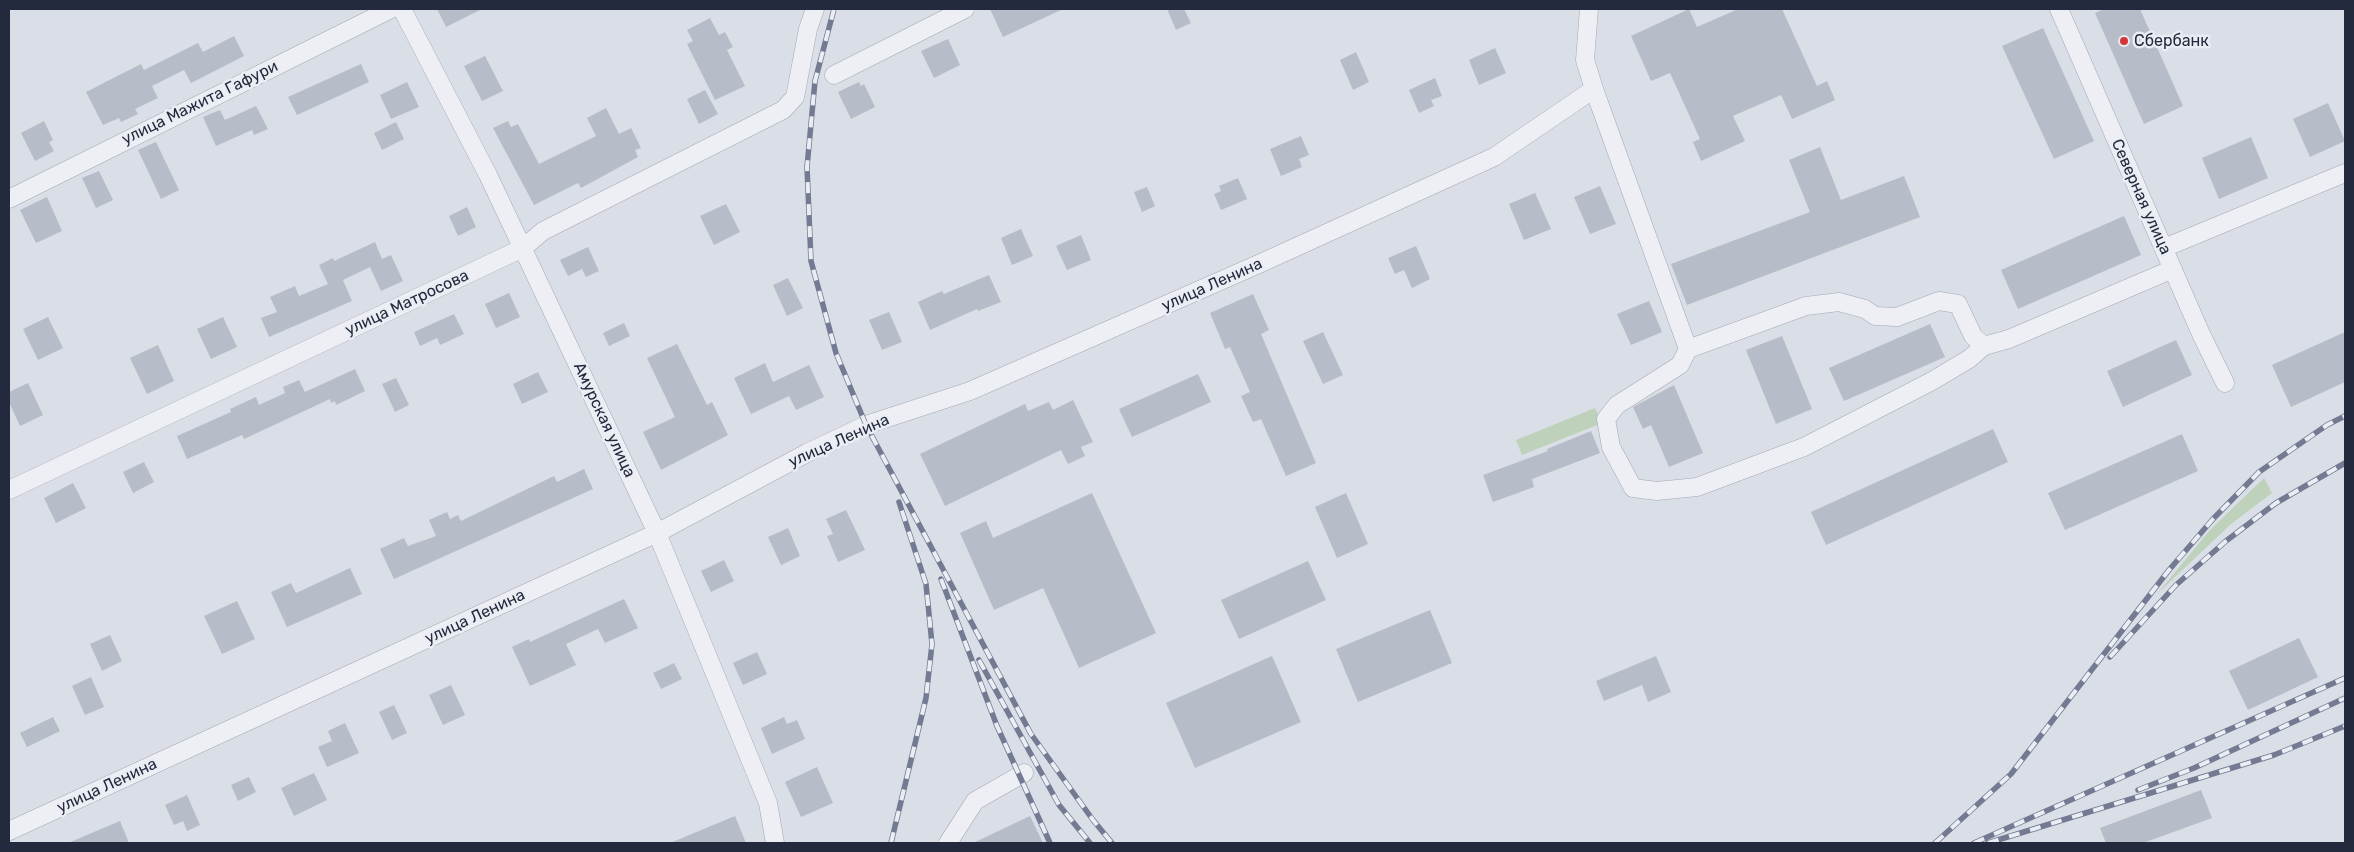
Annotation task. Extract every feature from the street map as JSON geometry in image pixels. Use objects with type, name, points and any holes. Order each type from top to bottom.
[{"type":"street","name":"улица Мажита Гафури","points":[[9,198],[391,9]]},
{"type":"street","name":"Амурская улица","points":[[402,9],[488,175],[657,533],[768,803],[776,843]]},
{"type":"street","name":"улица Матросова","points":[[9,490],[523,248],[542,231],[782,110],[794,97],[806,37],[816,9]]},
{"type":"street","points":[[834,75],[965,9]]},
{"type":"street","points":[[1589,9],[1585,60],[1688,349]]},
{"type":"street","name":"Северная улица","points":[[2059,9],[2225,383]]},
{"type":"street","name":"улица Ленина","points":[[9,831],[657,533],[807,452],[866,425],[970,391],[1261,264],[1494,157],[1594,89]]},
{"type":"street","points":[[2164,248],[2345,172]]},
{"type":"street","points":[[1984,346],[1972,336],[1958,304],[1939,301],[1897,317],[1875,316],[1864,309],[1839,302],[1806,306],[1688,349],[1680,366],[1617,405],[1606,419],[1610,447],[1633,488],[1657,491],[1697,487],[1804,447],[1932,381],[1969,359],[1984,346],[2009,339],[2173,269]]},
{"type":"street","points":[[948,843],[975,801],[1024,773]]},
{"type":"green space","points":[[1595,408],[1602,423],[1522,455],[1516,440]]},
{"type":"green space","points":[[2264,478],[2272,493],[2231,524],[2157,594],[2210,530]]},
{"type":"building","points":[[437,9],[482,9],[446,27]]},
{"type":"building","points":[[990,9],[1063,9],[1003,37]]},
{"type":"building","points":[[1167,9],[1184,9],[1191,23],[1176,30]]},
{"type":"building","points":[[1689,9],[1697,27],[1738,9],[1782,9],[1817,86],[1827,81],[1835,100],[1792,119],[1781,95],[1733,116],[1745,141],[1701,161],[1693,142],[1700,139],[1670,73],[1651,81],[1631,36]]},
{"type":"building","points":[[2105,9],[2140,9],[2183,106],[2144,124],[2095,13]]},
{"type":"building","points":[[710,18],[719,35],[725,32],[733,47],[727,50],[745,86],[715,100],[687,44],[693,41],[687,30]]},
{"type":"building","points":[[2043,28],[2094,141],[2054,159],[2002,46]]},
{"type":"building","points":[[234,36],[244,56],[191,83],[184,70],[152,86],[158,98],[135,109],[138,114],[121,122],[119,118],[103,125],[86,92],[141,64],[144,70],[198,43],[203,52]]},
{"type":"building","points":[[948,39],[960,65],[934,78],[921,51]]},
{"type":"building","points":[[1495,48],[1506,73],[1479,85],[1469,60]]},
{"type":"building","points":[[1356,52],[1369,82],[1353,90],[1340,60]]},
{"type":"building","points":[[485,56],[503,91],[482,101],[464,66]]},
{"type":"building","points":[[361,64],[369,82],[297,115],[288,97]]},
{"type":"building","points":[[1435,78],[1442,96],[1431,100],[1434,106],[1419,113],[1409,90]]},
{"type":"building","points":[[407,82],[419,107],[391,119],[380,95]]},
{"type":"building","points":[[859,82],[861,86],[864,84],[875,107],[851,119],[838,92]]},
{"type":"building","points":[[705,90],[718,114],[699,124],[687,99]]},
{"type":"building","points":[[2328,103],[2345,141],[2310,157],[2293,119]]},
{"type":"building","points":[[256,106],[268,129],[254,135],[252,130],[216,146],[203,117],[220,110],[225,120]]},
{"type":"building","points":[[606,108],[619,134],[631,128],[641,148],[635,150],[638,157],[581,188],[578,183],[534,205],[493,128],[508,121],[511,127],[518,124],[539,164],[596,136],[587,118]]},
{"type":"building","points":[[44,121],[53,140],[49,142],[54,151],[35,161],[21,133]]},
{"type":"building","points":[[396,122],[404,139],[382,150],[374,133]]},
{"type":"building","points":[[1301,136],[1309,155],[1299,159],[1302,167],[1281,176],[1270,149]]},
{"type":"building","points":[[2251,137],[2268,178],[2219,199],[2202,158]]},
{"type":"building","points":[[156,142],[179,190],[161,199],[138,150]]},
{"type":"building","points":[[1820,147],[1841,200],[1904,176],[1920,217],[1687,305],[1671,264],[1810,212],[1789,160]]},
{"type":"building","points":[[99,171],[113,200],[96,208],[82,178]]},
{"type":"building","points":[[1238,178],[1247,199],[1221,210],[1214,194],[1221,191],[1219,186]]},
{"type":"building","points":[[1600,186],[1616,224],[1590,234],[1574,197]]},
{"type":"building","points":[[1147,187],[1155,206],[1142,212],[1134,192]]},
{"type":"building","points":[[1535,193],[1551,229],[1524,240],[1509,204]]},
{"type":"building","points":[[47,197],[62,231],[36,243],[20,210]]},
{"type":"building","points":[[726,204],[740,232],[714,245],[700,216]]},
{"type":"building","points":[[467,207],[476,227],[458,236],[449,216]]},
{"type":"building","points":[[2124,216],[2141,255],[2018,309],[2001,270]]},
{"type":"building","points":[[1021,229],[1033,256],[1012,265],[1001,238]]},
{"type":"building","points":[[1081,235],[1091,260],[1067,270],[1056,246]]},
{"type":"building","points":[[375,242],[382,259],[391,255],[403,281],[381,291],[370,267],[343,280],[352,301],[269,337],[261,318],[277,312],[270,297],[295,286],[299,296],[328,284],[319,265],[333,258],[334,261]]},
{"type":"building","points":[[1416,246],[1430,279],[1412,288],[1404,270],[1395,274],[1388,258]]},
{"type":"building","points":[[588,247],[599,271],[586,277],[582,269],[568,276],[560,260]]},
{"type":"building","points":[[989,275],[1001,302],[978,311],[977,309],[930,330],[918,302],[942,291],[944,294]]},
{"type":"building","points":[[788,278],[803,308],[787,316],[773,285]]},
{"type":"building","points":[[509,293],[520,317],[496,328],[485,304]]},
{"type":"building","points":[[1253,294],[1269,330],[1261,334],[1316,463],[1286,476],[1261,419],[1253,422],[1241,396],[1250,392],[1230,347],[1225,349],[1210,313]]},
{"type":"building","points":[[1649,301],[1662,332],[1631,345],[1617,314]]},
{"type":"building","points":[[889,312],[902,342],[882,350],[869,320]]},
{"type":"building","points":[[454,314],[464,334],[440,345],[437,338],[420,346],[414,332]]},
{"type":"building","points":[[48,317],[63,348],[38,360],[23,329]]},
{"type":"building","points":[[223,317],[237,347],[211,359],[197,329]]},
{"type":"building","points":[[624,323],[630,336],[609,346],[603,333]]},
{"type":"building","points":[[1930,324],[1945,357],[1844,401],[1829,368]]},
{"type":"building","points":[[1323,332],[1343,375],[1323,384],[1303,341]]},
{"type":"building","points":[[2345,332],[2345,382],[2291,407],[2272,365]]},
{"type":"building","points":[[1782,336],[1812,409],[1776,424],[1746,350]]},
{"type":"building","points":[[2176,340],[2192,375],[2123,407],[2107,371]]},
{"type":"building","points":[[677,344],[707,405],[712,402],[728,435],[661,470],[643,432],[675,417],[647,358]]},
{"type":"building","points":[[158,345],[174,381],[147,394],[130,358]]},
{"type":"building","points":[[765,363],[773,382],[809,365],[824,397],[796,410],[789,396],[751,414],[734,378]]},
{"type":"building","points":[[355,369],[365,391],[336,405],[335,401],[331,403],[330,399],[244,439],[242,435],[187,459],[177,436],[231,412],[230,409],[256,397],[259,405],[285,393],[283,387],[299,380],[305,392]]},
{"type":"building","points":[[538,372],[548,392],[522,404],[513,384]]},
{"type":"building","points":[[1198,374],[1211,402],[1132,437],[1119,409]]},
{"type":"building","points":[[396,378],[409,405],[395,412],[382,384]]},
{"type":"building","points":[[28,383],[43,415],[20,426],[9,402],[9,392]]},
{"type":"building","points":[[1674,385],[1703,453],[1669,467],[1651,425],[1643,429],[1633,407]]},
{"type":"building","points":[[1073,400],[1093,442],[1081,447],[1085,456],[1068,464],[1061,450],[945,506],[920,454],[1025,404],[1028,411],[1049,402],[1053,410]]},
{"type":"building","points":[[1993,429],[2008,462],[1826,545],[1811,512]]},
{"type":"building","points":[[1591,431],[1600,453],[1532,479],[1534,487],[1493,502],[1483,475],[1548,451],[1547,449]]},
{"type":"building","points":[[2182,434],[2198,471],[2065,530],[2048,493]]},
{"type":"building","points":[[144,462],[154,482],[133,493],[123,472]]},
{"type":"building","points":[[584,469],[593,489],[394,579],[380,549],[404,538],[408,546],[436,536],[429,520],[447,512],[450,519],[458,515],[461,521],[554,476],[557,482]]},
{"type":"building","points":[[73,483],[86,508],[56,523],[44,498]]},
{"type":"building","points":[[1092,493],[1156,633],[1079,668],[1043,588],[994,610],[960,533],[986,521],[993,538]]},
{"type":"building","points":[[1346,493],[1368,544],[1337,558],[1315,507]]},
{"type":"building","points":[[846,510],[865,550],[838,562],[827,536],[833,534],[826,519]]},
{"type":"building","points":[[788,528],[800,556],[781,565],[768,537]]},
{"type":"building","points":[[724,560],[734,581],[711,592],[701,571]]},
{"type":"building","points":[[1308,561],[1326,600],[1239,639],[1221,600]]},
{"type":"building","points":[[350,568],[362,594],[287,627],[271,592],[291,583],[296,593]]},
{"type":"building","points":[[624,599],[638,628],[605,643],[598,629],[566,644],[576,665],[530,686],[512,647],[529,639],[530,642]]},
{"type":"building","points":[[237,601],[255,639],[222,654],[204,616]]},
{"type":"building","points":[[1430,610],[1452,663],[1358,702],[1336,649]]},
{"type":"building","points":[[110,635],[122,661],[102,671],[90,644]]},
{"type":"building","points":[[2299,638],[2318,677],[2248,710],[2229,671]]},
{"type":"building","points":[[757,652],[767,674],[743,685],[733,663]]},
{"type":"building","points":[[1272,656],[1301,722],[1195,768],[1166,703]]},
{"type":"building","points":[[1656,656],[1671,692],[1648,702],[1642,685],[1604,701],[1596,681]]},
{"type":"building","points":[[674,663],[682,679],[661,689],[653,673]]},
{"type":"building","points":[[91,677],[104,707],[85,715],[72,686]]},
{"type":"building","points":[[451,685],[465,715],[443,725],[429,695]]},
{"type":"building","points":[[394,705],[407,733],[392,740],[379,712]]},
{"type":"building","points":[[53,717],[60,731],[27,747],[20,733]]},
{"type":"building","points":[[784,717],[787,724],[797,720],[805,739],[772,754],[761,728]]},
{"type":"building","points":[[345,723],[359,753],[327,767],[318,747],[332,741],[328,731]]},
{"type":"building","points":[[817,767],[833,803],[801,817],[785,782]]},
{"type":"building","points":[[314,773],[327,800],[294,816],[281,788]]},
{"type":"building","points":[[249,777],[256,792],[238,801],[231,785]]},
{"type":"building","points":[[2201,790],[2212,818],[2143,843],[2106,843],[2100,828]]},
{"type":"building","points":[[187,795],[200,825],[187,831],[183,821],[174,825],[165,805]]},
{"type":"building","points":[[735,816],[746,843],[670,843]]},
{"type":"building","points":[[1030,816],[1043,843],[973,843]]},
{"type":"building","points":[[120,821],[129,843],[68,843]]},
{"type":"railway","points":[[834,9],[815,81],[807,167],[811,261],[836,353],[866,425],[1031,734],[1093,820],[1112,843]]},
{"type":"railway","points":[[1935,843],[2011,774],[2169,570],[2213,519],[2259,472],[2327,425],[2345,416]]},
{"type":"railway","points":[[2110,657],[2176,585],[2226,541],[2276,503],[2345,463]]},
{"type":"railway","points":[[891,843],[926,698],[932,644],[926,584],[899,502]]},
{"type":"railway","points":[[941,579],[997,726],[1050,843]]},
{"type":"railway","points":[[979,660],[1059,805],[1090,843]]},
{"type":"railway","points":[[1974,843],[2345,678]]},
{"type":"railway","points":[[2138,790],[2194,768],[2345,698]]},
{"type":"railway","points":[[1988,843],[2274,755],[2345,726]]},
{"type":"place","name":"Сбербанк","points":[[2124,41]]}]
